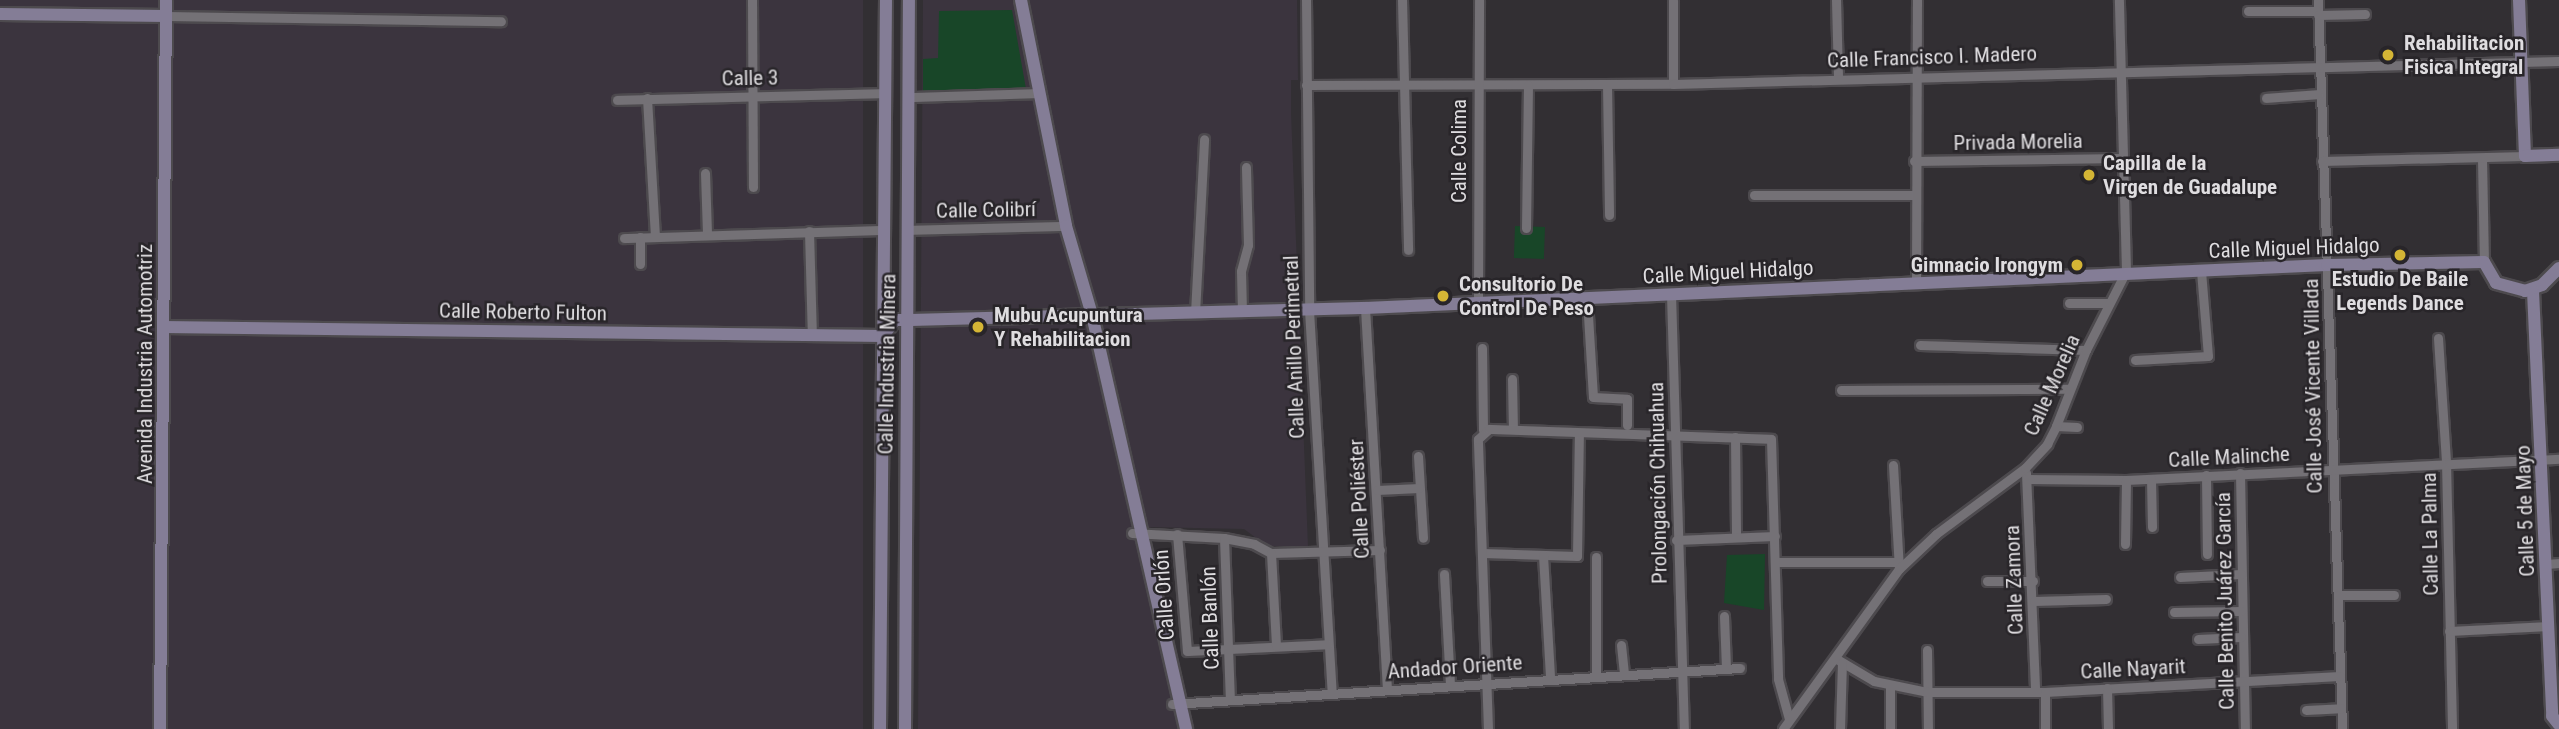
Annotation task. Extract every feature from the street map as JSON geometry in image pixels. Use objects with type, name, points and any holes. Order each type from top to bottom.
[{"type":"main road","name":"Avenida Industria Automotriz","points":[[160,729],[166,0]]},
{"type":"main road","name":"Calle Industria Minera","points":[[880,729],[886,0]]},
{"type":"main road","name":"Calle Industria Minera","points":[[905,729],[909,0]]},
{"type":"main road","points":[[1021,0],[1036,93],[1066,226],[1092,314],[1136,533],[1176,703],[1186,729]]},
{"type":"main road","points":[[2519,0],[2525,156],[2559,155]]},
{"type":"main road","points":[[0,14],[166,16]]},
{"type":"main road","points":[[886,16],[909,16]]},
{"type":"main road","points":[[2484,262],[2496,283],[2533,291],[2559,268]]},
{"type":"main road","name":"Calle Miguel Hidalgo","points":[[907,320],[1365,308],[1916,284],[2126,271],[2484,262]]},
{"type":"main road","name":"Calle 5 de Mayo","points":[[2533,291],[2543,459],[2553,564],[2549,626],[2555,717]]},
{"type":"main road","points":[[883,336],[895,320],[907,320]]},
{"type":"main road","name":"Calle Roberto Fulton","points":[[163,327],[883,336]]},
{"type":"main road","points":[[1176,703],[1178,729]]},
{"type":"street","points":[[751,0],[753,187]]},
{"type":"street","name":"Calle Anillo Perimetral","points":[[1306,0],[1309,310],[1321,554],[1332,692]]},
{"type":"street","points":[[1402,0],[1408,250]]},
{"type":"street","name":"Calle Colima","points":[[1478,302],[1476,86],[1479,0]]},
{"type":"street","points":[[1673,0],[1673,84]]},
{"type":"street","points":[[1836,0],[1838,77]]},
{"type":"street","points":[[1916,284],[1913,195],[1917,0]]},
{"type":"street","name":"Calle Morelia","points":[[1783,729],[1838,660],[1899,566],[1936,534],[2025,468],[2047,444],[2056,426],[2086,350],[2126,271],[2119,0]]},
{"type":"street","name":"Calle José Vicente Villada","points":[[2318,0],[2331,469],[2342,729]]},
{"type":"street","points":[[2248,11],[2365,14]]},
{"type":"street","points":[[166,16],[501,21]]},
{"type":"street","name":"Calle Francisco I. Madero","points":[[1306,85],[1673,84],[1838,77],[2559,61]]},
{"type":"street","points":[[1607,84],[1609,215]]},
{"type":"street","points":[[1526,228],[1528,85]]},
{"type":"street","name":"Calle 3","points":[[617,100],[884,93]]},
{"type":"street","points":[[910,97],[1036,93]]},
{"type":"street","points":[[2266,98],[2319,94]]},
{"type":"street","points":[[647,98],[655,236]]},
{"type":"street","points":[[1195,313],[1204,139]]},
{"type":"street","points":[[2322,161],[2525,156]]},
{"type":"street","name":"Privada Morelia","points":[[1914,161],[2123,158]]},
{"type":"street","points":[[2482,159],[2484,262]]},
{"type":"street","points":[[1242,312],[1241,271],[1248,245],[1246,167]]},
{"type":"street","points":[[705,173],[707,234]]},
{"type":"street","points":[[1754,195],[1913,195]]},
{"type":"street","name":"Calle Colibrí","points":[[908,230],[1066,226]]},
{"type":"street","points":[[624,238],[884,230]]},
{"type":"street","points":[[809,232],[812,336]]},
{"type":"street","points":[[640,237],[640,264]]},
{"type":"street","points":[[2135,360],[2208,356],[2201,271]]},
{"type":"street","name":"Prolongación Chihuahua","points":[[1671,294],[1676,540],[1684,729]]},
{"type":"street","points":[[1587,299],[1593,397],[1627,399],[1627,425]]},
{"type":"street","points":[[2070,303],[2109,303]]},
{"type":"street","name":"Calle Poliéster","points":[[1365,308],[1387,688]]},
{"type":"street","name":"Calle La Palma","points":[[2438,338],[2446,462],[2452,729]]},
{"type":"street","points":[[1920,345],[2086,350]]},
{"type":"street","points":[[1482,348],[1481,435],[1488,729]]},
{"type":"street","points":[[1512,379],[1513,429]]},
{"type":"street","points":[[1841,390],[2070,389]]},
{"type":"street","points":[[2056,426],[2077,427]]},
{"type":"street","points":[[1481,435],[1513,429],[1771,439],[1778,679],[1789,719]]},
{"type":"street","points":[[1483,553],[1577,556],[1579,433]]},
{"type":"street","points":[[1735,437],[1736,536]]},
{"type":"street","points":[[1418,456],[1423,538]]},
{"type":"street","name":"Calle Malinche","points":[[2027,479],[2126,480],[2446,462],[2559,459]]},
{"type":"street","points":[[1775,562],[1899,566],[1893,465]]},
{"type":"street","name":"Calle Zamora","points":[[2025,468],[2040,692],[2045,729]]},
{"type":"street","name":"Calle Benito Juárez García","points":[[2240,473],[2241,637],[2245,729]]},
{"type":"street","points":[[2206,475],[2207,554]]},
{"type":"street","points":[[2151,479],[2152,527]]},
{"type":"street","points":[[2125,544],[2126,480]]},
{"type":"street","points":[[1377,490],[1419,488]]},
{"type":"street","points":[[1136,533],[1224,538],[1254,544],[1271,553],[1380,551]]},
{"type":"street","name":"Calle Orlón","points":[[1177,534],[1184,646],[1189,651],[1229,649]]},
{"type":"street","points":[[1676,540],[1774,536]]},
{"type":"street","name":"Calle Banlón","points":[[1224,538],[1230,698]]},
{"type":"street","points":[[1271,553],[1276,646]]},
{"type":"street","points":[[1544,555],[1550,678]]},
{"type":"street","points":[[1596,557],[1596,677]]},
{"type":"street","points":[[1444,574],[1450,684]]},
{"type":"street","points":[[2180,577],[2241,574]]},
{"type":"street","points":[[1987,581],[2033,581]]},
{"type":"street","points":[[2338,595],[2393,595]]},
{"type":"street","points":[[2034,601],[2106,599]]},
{"type":"street","points":[[2174,612],[2241,611]]},
{"type":"street","points":[[1724,616],[1726,668]]},
{"type":"street","points":[[2449,631],[2549,626]]},
{"type":"street","points":[[2198,639],[2241,637]]},
{"type":"street","points":[[1229,649],[1328,644]]},
{"type":"street","points":[[1621,645],[1624,675]]},
{"type":"street","points":[[1927,650],[1928,729]]},
{"type":"street","points":[[1838,660],[1840,729]]},
{"type":"street","name":"Calle Nayarit","points":[[1838,660],[1889,685],[1927,692],[2040,692],[2340,676]]},
{"type":"street","name":"Andador Oriente","points":[[1176,703],[1486,681],[1740,668]]},
{"type":"street","points":[[1889,685],[1891,729]]},
{"type":"street","points":[[2107,688],[2108,729]]},
{"type":"street","points":[[2306,710],[2341,708]]},
{"type":"shaded area","points":[[0,0],[863,0],[863,729],[0,729]]},
{"type":"shaded area","points":[[923,0],[1297,0],[1298,80],[1291,80],[1291,113],[1308,547],[1267,546],[1244,529],[1146,527],[1182,729],[918,729]]},
{"type":"green space","points":[[1012,10],[1026,89],[923,95],[923,59],[938,58],[939,11]]},
{"type":"green space","points":[[1515,226],[1545,227],[1544,259],[1514,258]]},
{"type":"green space","points":[[1765,554],[1764,610],[1724,603],[1727,555]]},
{"type":"place","name":"Rehabilitacion Fisica Integral","points":[[2388,55]]},
{"type":"place","name":"Capilla de la Virgen de Guadalupe","points":[[2089,175]]},
{"type":"place","name":"Estudio De Baile Legends Dance","points":[[2400,255]]},
{"type":"place","name":"Gimnacio Irongym","points":[[2077,265]]},
{"type":"place","name":"Consultorio De Control De Peso","points":[[1443,296]]},
{"type":"place","name":"Mubu Acupuntura Y Rehabilitacion","points":[[978,327]]}]
